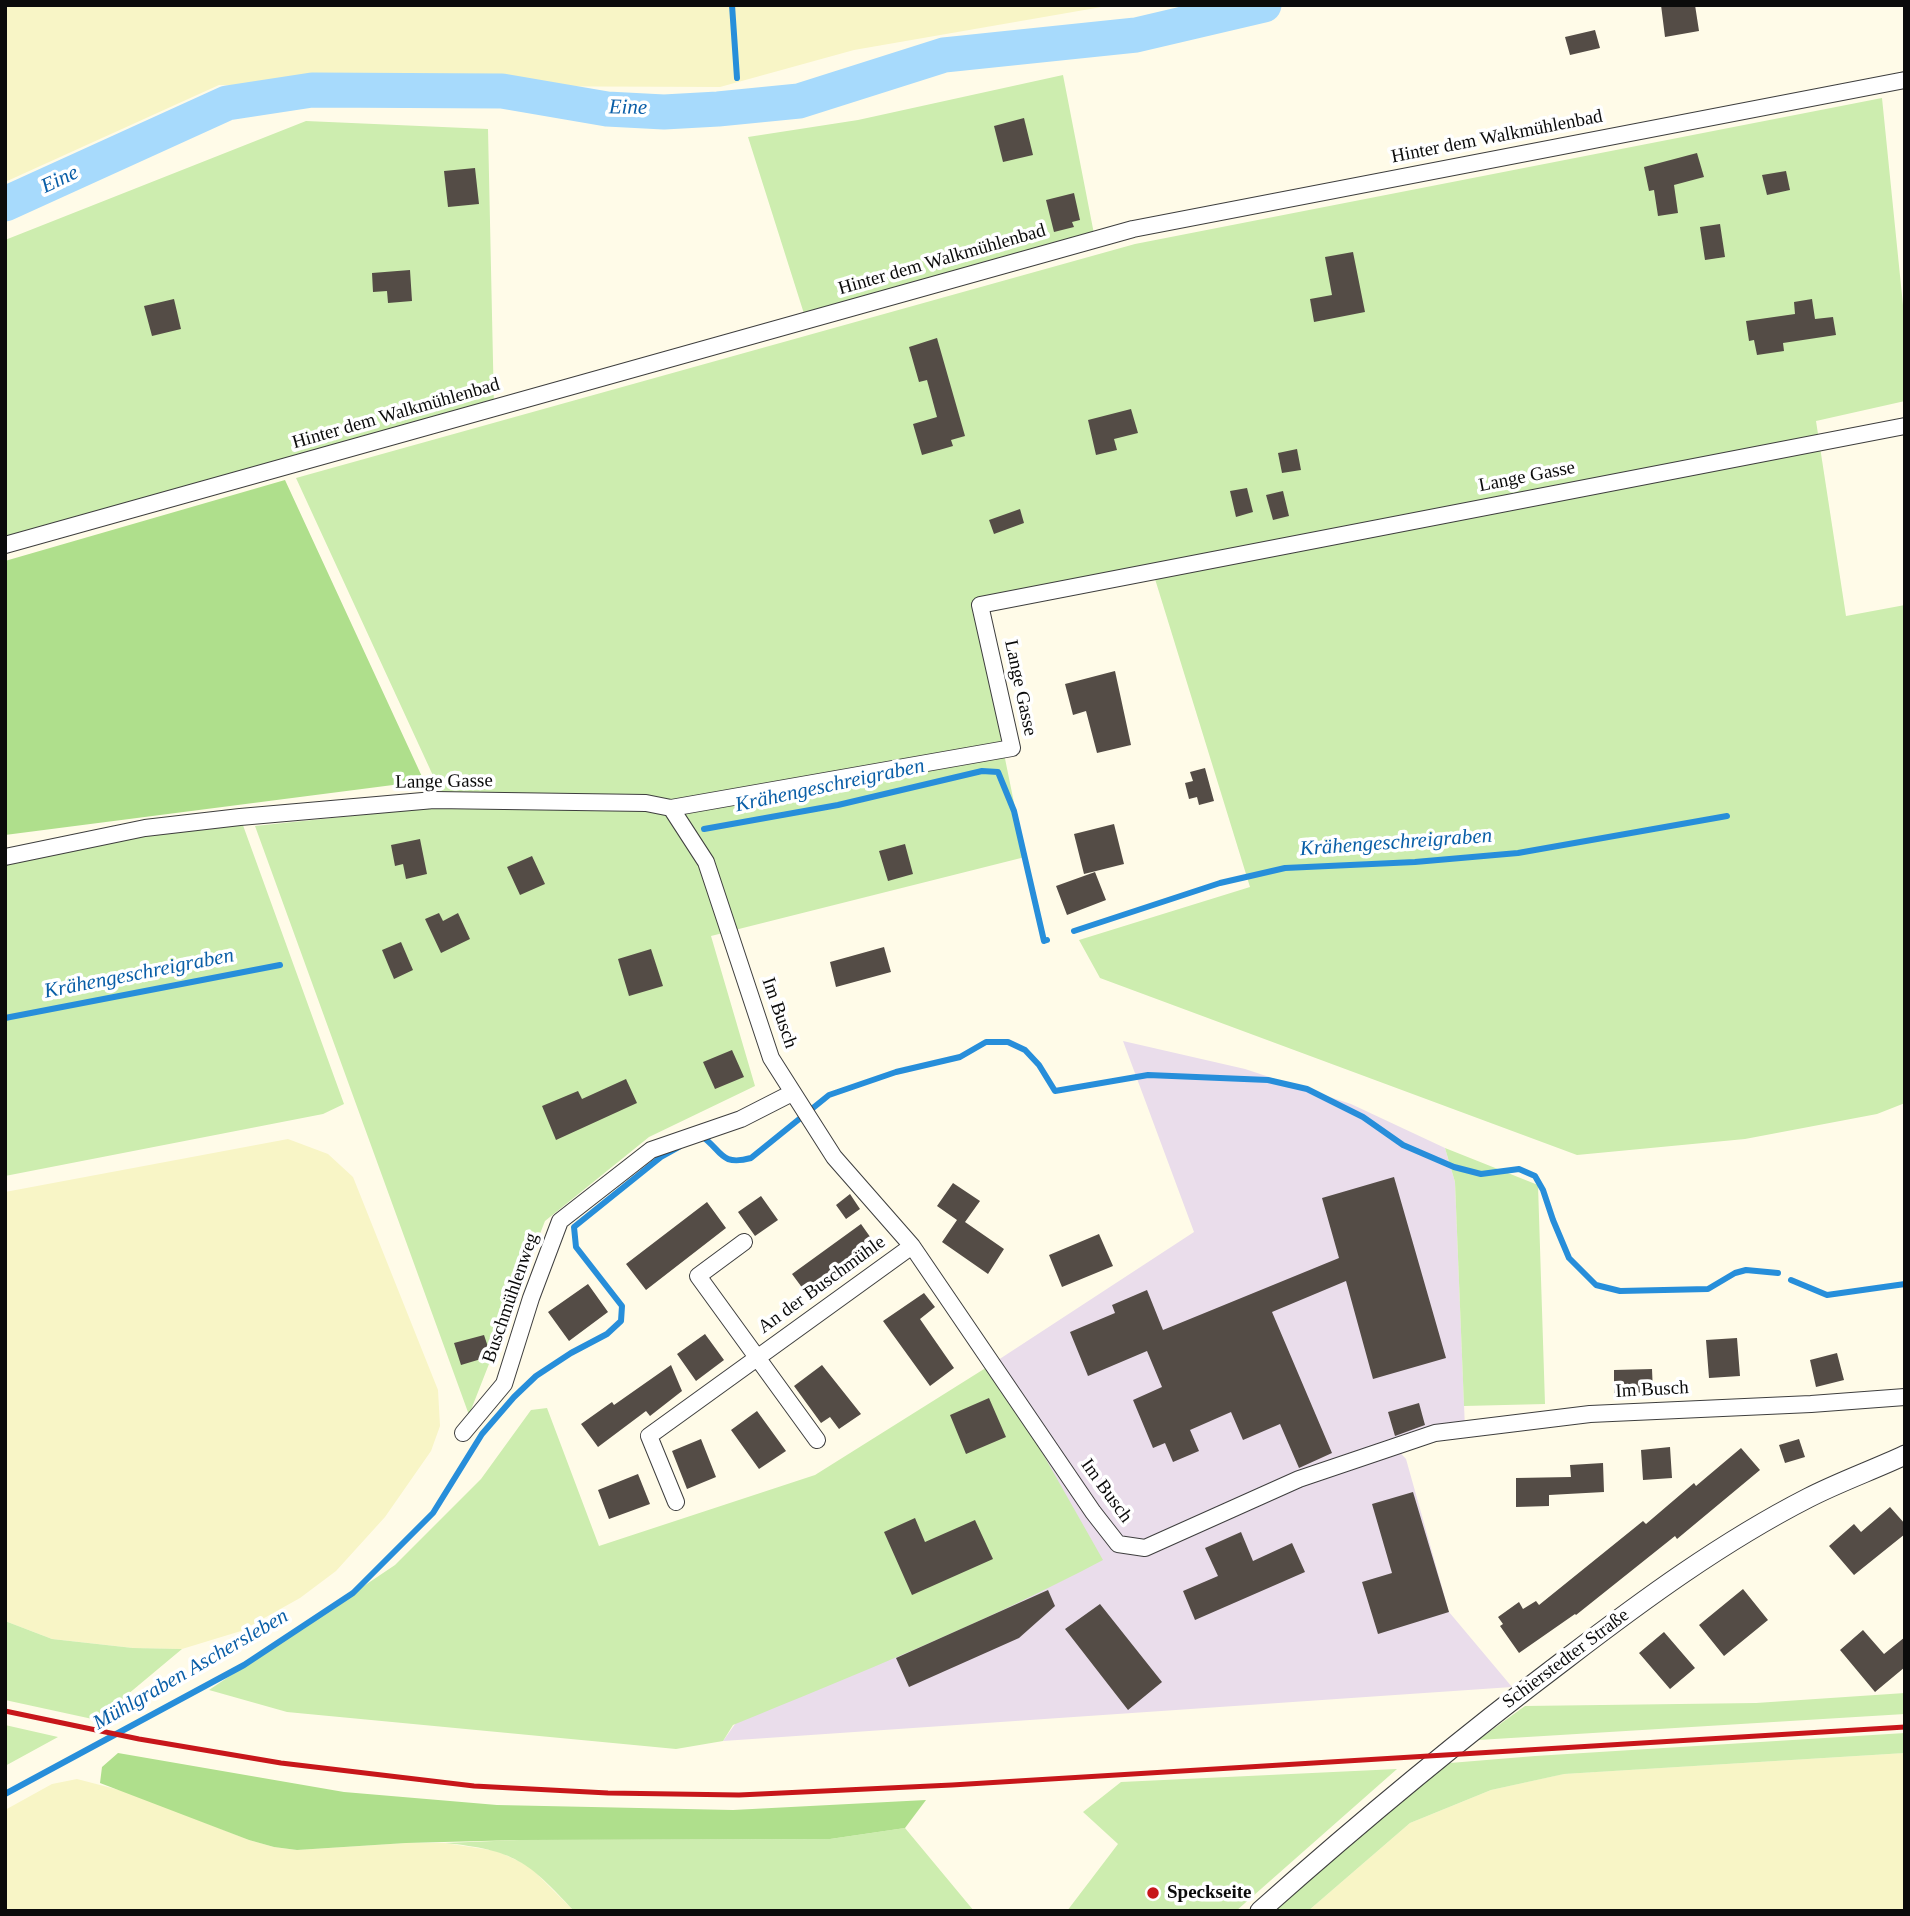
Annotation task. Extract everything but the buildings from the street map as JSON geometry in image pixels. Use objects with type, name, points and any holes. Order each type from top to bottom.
[{"type":"street","name":"Hinter dem Walkmühlenbad","points":[[5,545],[1133,229],[1905,80]]},
{"type":"street","name":"Lange Gasse","points":[[5,857],[145,828],[434,800],[646,803],[671,808],[1012,748],[980,605],[1905,426]]},
{"type":"street","name":"Im Busch","points":[[671,808],[706,862],[771,1058],[795,1098],[834,1157],[912,1246],[1093,1512],[1118,1544],[1145,1548],[1299,1479],[1435,1433],[1590,1414],[1905,1398]]},
{"type":"street","name":"Buschmühlenweg","points":[[463,1433],[504,1384],[531,1298],[560,1221],[651,1150],[795,1098]]},
{"type":"street","name":"An der Buschmühle","points":[[744,1242],[698,1276],[817,1440]]},
{"type":"street","name":"An der Buschmühle","points":[[676,1502],[649,1436],[912,1246]]},
{"type":"street","name":"Schierstedter Straße","points":[[1260,1911],[1375,1810],[1495,1713],[1698,1563],[1808,1499],[1905,1455]]},
{"type":"shaded area","points":[[5,5],[1113,5],[854,50],[720,87],[219,85],[5,182]]},
{"type":"shaded area","points":[[1123,1041],[1245,1069],[1351,1104],[1445,1148],[1455,1182],[1465,1429],[1395,1447],[1406,1459],[1449,1612],[1512,1687],[723,1741],[992,1364],[1194,1232]]},
{"type":"shaded area","points":[[288,1139],[328,1154],[353,1177],[438,1390],[440,1426],[431,1451],[385,1517],[336,1571],[300,1598],[241,1631],[182,1649],[133,1648],[52,1639],[5,1621],[5,1192]]},
{"type":"shaded area","points":[[1905,1753],[1905,1911],[1308,1911],[1410,1823],[1491,1790],[1563,1774]]},
{"type":"shaded area","points":[[77,1779],[127,1792],[249,1840],[274,1847],[297,1850],[445,1843],[497,1851],[529,1866],[574,1911],[5,1911],[5,1810],[52,1784]]},
{"type":"green space","points":[[1063,75],[1095,239],[806,320],[748,137],[858,120]]},
{"type":"green space","points":[[1882,98],[1905,325],[1905,401],[1816,421],[1846,616],[1905,605],[1905,1103],[1877,1114],[1745,1139],[1577,1155],[1100,978],[1079,940],[1250,887],[1151,566],[973,601],[1025,857],[711,936],[755,1086],[649,1137],[545,1221],[469,1415],[255,826],[447,806],[296,478],[1135,244]]},
{"type":"green space","points":[[306,121],[488,129],[494,408],[5,545],[5,240]]},
{"type":"green space","points":[[285,480],[424,781],[5,835],[5,561]]},
{"type":"green space","points":[[240,817],[344,1104],[323,1114],[5,1176],[5,857]]},
{"type":"green space","points":[[1445,1148],[1538,1185],[1545,1404],[1464,1406],[1455,1182]]},
{"type":"green space","points":[[992,1364],[1103,1560],[967,1626],[733,1725],[723,1741],[676,1749],[287,1712],[209,1690],[395,1565],[481,1479],[531,1410],[547,1408],[599,1546],[815,1475]]},
{"type":"green space","points":[[5,1621],[52,1639],[133,1648],[182,1649],[97,1720],[5,1700]]},
{"type":"green space","points":[[1905,1693],[1905,1714],[1478,1740],[1525,1706],[1756,1703]]},
{"type":"green space","points":[[5,1725],[58,1737],[5,1766]]},
{"type":"green space","points":[[1905,1733],[1905,1753],[1564,1774],[1491,1790],[1410,1823],[1308,1911],[1273,1911],[1399,1801],[1450,1763]]},
{"type":"green space","points":[[118,1753],[344,1792],[497,1805],[733,1810],[926,1800],[905,1828],[830,1839],[519,1840],[297,1850],[249,1840],[100,1783],[102,1767]]},
{"type":"green space","points":[[1397,1769],[1236,1911],[1067,1911],[1118,1844],[1083,1812],[1121,1782]]},
{"type":"green space","points":[[905,1828],[974,1911],[574,1911],[544,1880],[518,1861],[488,1850],[445,1843],[519,1840],[830,1839]]},
{"type":"waterway","points":[[732,5],[737,78]]},
{"type":"waterway","name":"Eine","points":[[5,204],[227,103],[312,90],[502,91],[607,109],[664,112],[718,109],[799,101],[944,55],[1136,35],[1264,5]]},
{"type":"waterway","name":"Krähengeschreigraben","points":[[704,829],[838,805],[982,771],[998,772],[1014,811],[1044,941],[1047,940]]},
{"type":"waterway","name":"Krähengeschreigraben","points":[[1074,931],[1220,883],[1285,868],[1415,862],[1518,853],[1727,816]]},
{"type":"waterway","name":"Krähengeschreigraben","points":[[5,1018],[280,965]]},
{"type":"waterway","name":"Mühlgraben Aschersleben","points":[[700,1135],[727,1158],[751,1158],[829,1095],[896,1072],[960,1057],[986,1042],[1008,1042],[1025,1050],[1039,1065],[1055,1091],[1148,1075],[1268,1080],[1307,1089],[1363,1117],[1403,1145],[1454,1167],[1481,1174],[1519,1169],[1535,1176],[1569,1258],[1596,1285],[1620,1291],[1708,1289],[1735,1273],[1746,1270],[1778,1273]]},
{"type":"waterway","name":"Mühlgraben Aschersleben","points":[[5,1794],[244,1665],[353,1593],[433,1513],[482,1434],[514,1397],[536,1376],[607,1334],[621,1321],[622,1306],[576,1247],[574,1227],[661,1157],[679,1147]]},
{"type":"waterway","name":"Mühlgraben Aschersleben","points":[[1791,1280],[1827,1295],[1905,1284]]},
{"type":"railway","points":[[5,1711],[139,1739],[281,1763],[474,1786],[608,1793],[739,1795],[952,1785],[1905,1727]]},
{"type":"place","name":"Speckseite","points":[[1153,1893]]}]
